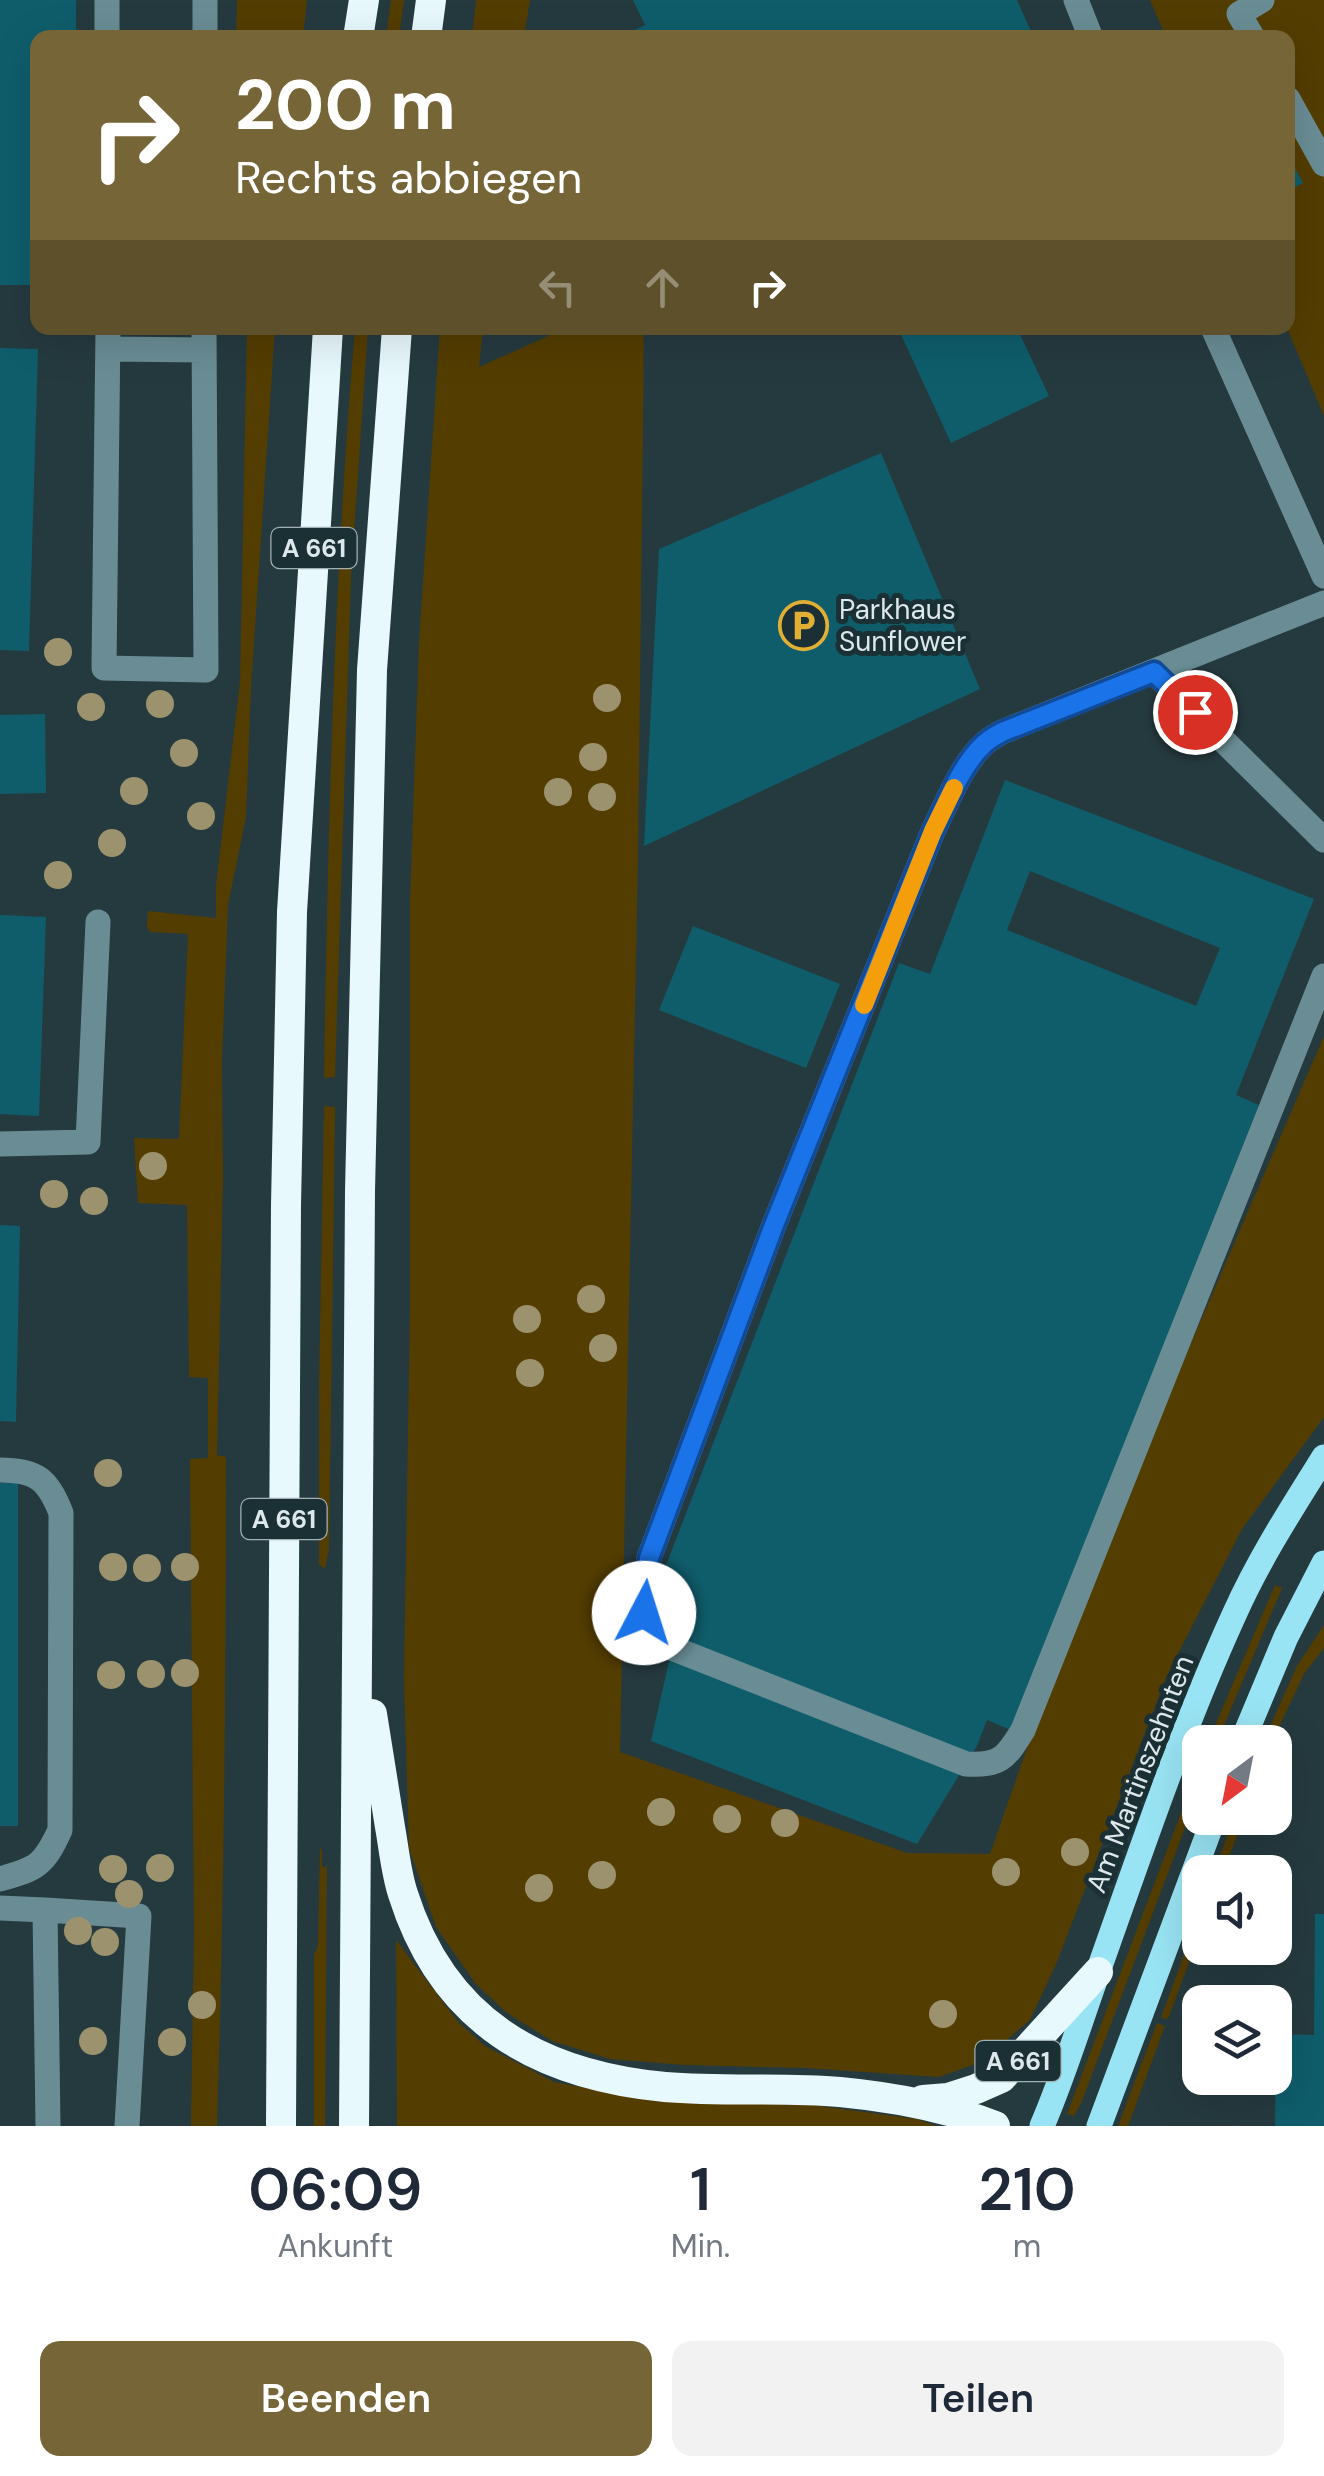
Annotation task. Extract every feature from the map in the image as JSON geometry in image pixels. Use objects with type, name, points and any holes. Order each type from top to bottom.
[{"type":"highway","points":[[359,30],[364,0]]},
{"type":"highway","points":[[427,30],[430,0]]},
{"type":"highway","name":"A 661","points":[[281,2126],[286,1204],[292,912],[328,335]]},
{"type":"highway","name":"A 661","points":[[354,2126],[360,1191],[372,670],[396,335]]},
{"type":"highway","name":"A 661","points":[[358,1632],[402,1892],[422,1941],[448,1984],[478,2017],[509,2040],[545,2059],[607,2078],[668,2087],[839,2092],[910,2102],[995,2126]]},
{"type":"highway","name":"A 661","points":[[910,2102],[948,2098],[1001,2078],[1098,1972]]},
{"type":"main road","name":"Am Martinszehnten","points":[[1042,2126],[1200,1694],[1235,1612],[1324,1456]]},
{"type":"main road","points":[[1249,1725],[1286,1637],[1324,1564]]},
{"type":"main road","points":[[1099,2126],[1208,1835]]},
{"type":"street","points":[[107,0],[107,30]]},
{"type":"street","points":[[205,30],[206,0]]},
{"type":"street","points":[[1076,0],[1088,30]]},
{"type":"street","points":[[1249,30],[1240,14],[1262,0]]},
{"type":"street","points":[[1295,112],[1324,164]]},
{"type":"street","points":[[1216,335],[1324,576]]},
{"type":"street","points":[[108,338],[204,339],[206,670],[104,668],[108,338]]},
{"type":"street","points":[[1324,602],[1002,732],[974,754],[933,831],[782,1206],[649,1558],[644,1613],[651,1631],[672,1648],[966,1764],[985,1765],[1010,1752],[1023,1730],[1324,976]]},
{"type":"street","points":[[1154,672],[1324,840]]},
{"type":"street","points":[[0,1144],[88,1142],[98,922]]},
{"type":"street","points":[[0,1470],[17,1470],[41,1478],[54,1493],[61,1513],[60,1830],[48,1856],[28,1872],[0,1879]]},
{"type":"street","points":[[0,1908],[139,1916],[127,2126]]},
{"type":"street","points":[[45,1910],[48,2126]]},
{"type":"shaded area","points":[[237,0],[307,0],[304,30],[236,30]]},
{"type":"shaded area","points":[[391,0],[404,0],[400,30],[387,30]]},
{"type":"shaded area","points":[[476,0],[530,0],[525,30],[473,30]]},
{"type":"shaded area","points":[[1150,0],[1324,0],[1324,416],[1290,335],[1295,335],[1295,30],[1163,30]]},
{"type":"shaded area","points":[[247,335],[275,335],[246,817],[228,905],[222,1060],[217,1455],[226,1457],[226,1624],[217,2126],[191,2126],[194,1933],[190,1459],[208,1458],[208,1378],[189,1377],[187,1205],[138,1203],[134,1138],[179,1139],[188,934],[150,932],[148,911],[216,918],[216,886],[240,682]]},
{"type":"shaded area","points":[[355,335],[368,335],[351,577],[335,1077],[324,1078],[333,702]]},
{"type":"shaded area","points":[[440,335],[482,335],[479,367],[550,335],[642,335],[638,858],[620,1752],[907,1853],[990,1854],[1075,1611],[1324,1036],[1324,1417],[1242,1529],[1167,1675],[1057,1962],[1030,2020],[981,2062],[939,2077],[610,2059],[552,2041],[507,2013],[476,1984],[436,1927],[409,1848],[404,1679],[410,1308],[410,903],[419,642]]},
{"type":"shaded area","points":[[324,1106],[335,1107],[329,1550],[325,1569],[319,1565]]},
{"type":"shaded area","points":[[1275,1585],[1282,1588],[1224,1725],[1215,1725]]},
{"type":"shaded area","points":[[1324,1625],[1324,1648],[1304,1674],[1280,1725],[1271,1725],[1297,1666]]},
{"type":"shaded area","points":[[1182,1811],[1182,1835],[1082,2101],[1074,2116],[1067,2114]]},
{"type":"shaded area","points":[[1228,1835],[1237,1835],[1230,1855],[1220,1855]]},
{"type":"shaded area","points":[[320,1848],[322,1867],[327,1866],[325,2126],[314,2126],[314,1955],[318,1945]]},
{"type":"shaded area","points":[[396,1940],[458,2022],[485,2046],[554,2082],[656,2101],[797,2103],[917,2119],[936,2126],[397,2126]]},
{"type":"shaded area","points":[[1182,1960],[1182,1965],[1188,1965],[1168,2019],[1161,2018]]},
{"type":"shaded area","points":[[1157,2023],[1165,2026],[1128,2126],[1118,2126]]},
{"type":"building","points":[[0,0],[76,0],[76,30],[30,30],[30,285],[0,285]]},
{"type":"building","points":[[633,0],[1017,0],[1030,30],[634,30],[645,25]]},
{"type":"building","points":[[1295,168],[1303,183],[1295,187]]},
{"type":"building","points":[[901,335],[1020,335],[1049,396],[951,443]]},
{"type":"building","points":[[0,348],[38,349],[29,651],[0,650]]},
{"type":"building","name":"Parkhaus Sunflower","points":[[881,453],[980,689],[644,846],[659,549]]},
{"type":"building","points":[[45,714],[46,793],[0,794],[0,715]]},
{"type":"building","points":[[1005,780],[1314,899],[1236,1095],[1259,1105],[1011,1730],[987,1720],[977,1746],[917,1844],[651,1741],[676,1630],[687,1602],[656,1591],[899,963],[930,974]],"holes":[[[1030,871],[1220,948],[1196,1006],[1007,930]]]},
{"type":"building","points":[[0,915],[46,917],[39,1116],[0,1114]]},
{"type":"building","points":[[693,926],[840,984],[806,1068],[659,1010]]},
{"type":"building","points":[[0,1225],[20,1226],[16,1422],[0,1421]]},
{"type":"building","points":[[0,1483],[18,1483],[18,1826],[0,1826]]},
{"type":"building","points":[[1315,1914],[1324,1914],[1324,2126],[1275,2126],[1275,2095],[1292,2095],[1292,2034],[1314,2035]]},
{"type":"slow traffic","points":[[864,1005],[954,788]]},
{"type":"place","name":"Parkhaus Sunflower","points":[[804,625]]},
{"type":"route","points":[[644,1613],[649,1558],[774,1225],[933,831],[974,754],[1002,732],[1154,672],[1195,712]]}]
